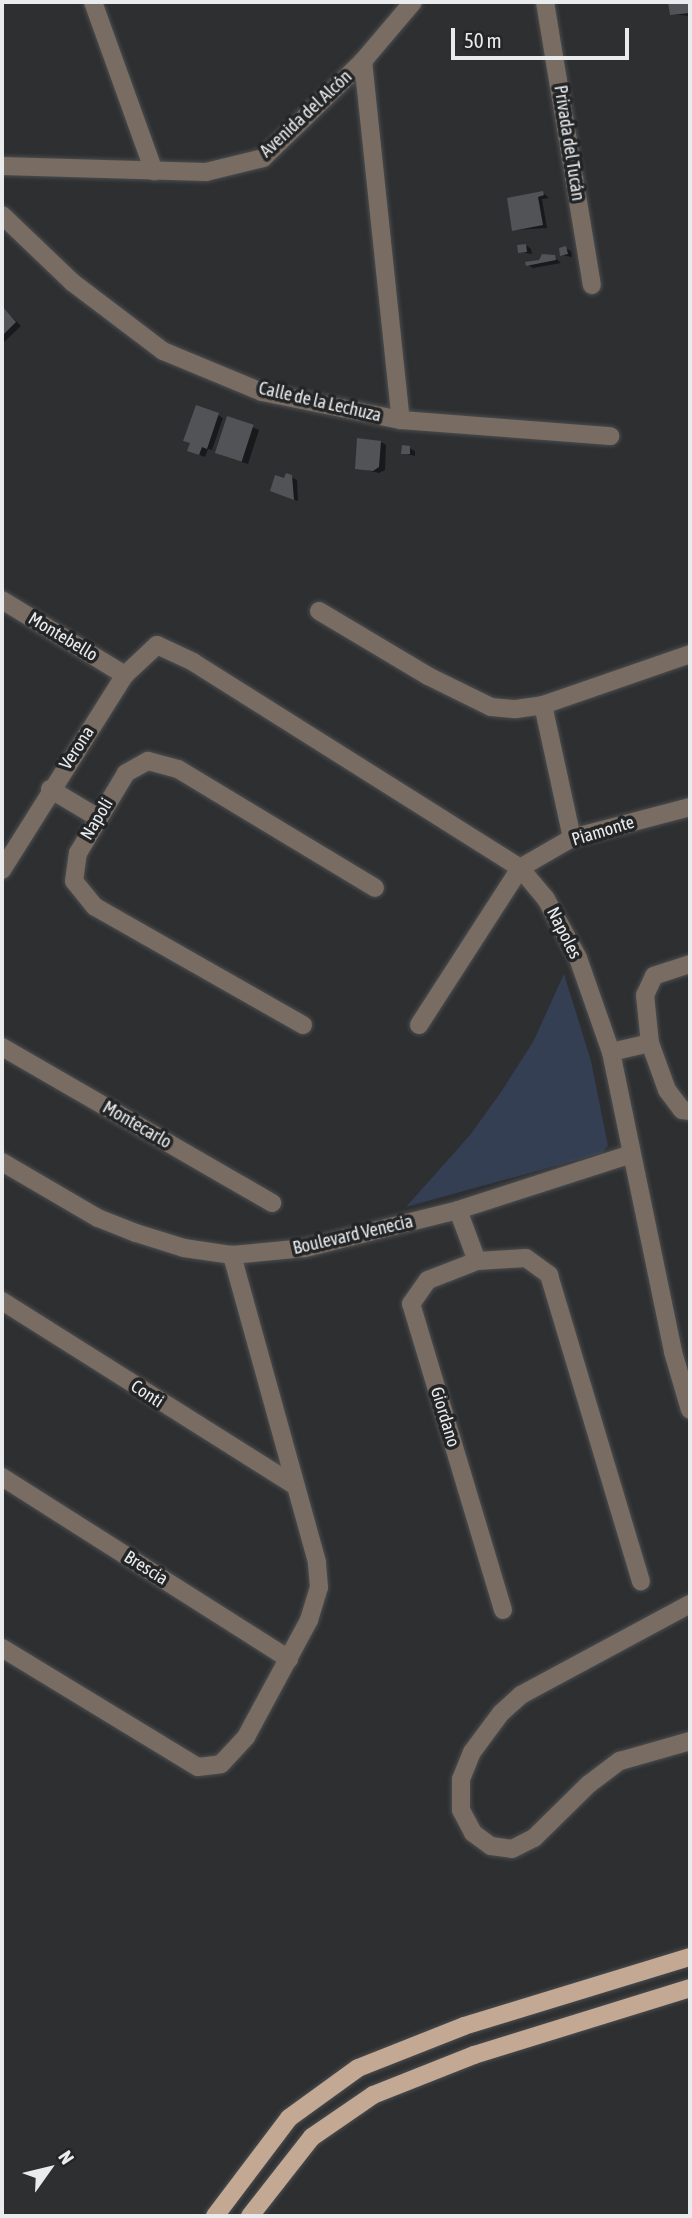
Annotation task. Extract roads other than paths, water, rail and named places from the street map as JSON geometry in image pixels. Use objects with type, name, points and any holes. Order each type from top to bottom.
[{"type":"main road","points":[[215,2216],[289,2118],[358,2068],[408,2046],[690,1957]]},
{"type":"main road","points":[[250,2216],[312,2137],[373,2095],[419,2074],[690,1988]]},
{"type":"main road","points":[[289,2118],[312,2137]]},
{"type":"street","points":[[93,2],[155,171]]},
{"type":"street","name":"Avenida del Alcón","points":[[2,166],[206,173],[263,158],[363,61],[413,2]]},
{"type":"street","name":"Privada del Tucán","points":[[545,2],[592,285]]},
{"type":"street","points":[[363,61],[401,420]]},
{"type":"street","name":"Calle de la Lechuza","points":[[2,215],[72,282],[163,351],[262,391],[401,420],[610,436]]},
{"type":"street","name":"Montebello","points":[[2,600],[125,674]]},
{"type":"street","points":[[319,611],[463,695],[491,707],[516,709],[543,705],[690,654]]},
{"type":"street","name":"Verona","points":[[5,858],[125,674],[147,650],[168,647]]},
{"type":"street","name":"Napoles","points":[[168,647],[520,868],[546,899],[578,958],[611,1052],[631,1154],[682,1349],[690,1410]]},
{"type":"street","points":[[543,705],[572,838]]},
{"type":"street","name":"Napoli","points":[[303,1024],[113,919],[83,896],[72,868],[97,817],[136,764],[162,763],[374,888]]},
{"type":"street","points":[[50,789],[97,817]]},
{"type":"street","name":"Piamonte","points":[[520,868],[572,838],[690,807]]},
{"type":"street","points":[[419,1025],[520,868]]},
{"type":"street","points":[[690,964],[654,976],[646,985],[650,1043],[673,1101],[690,1111]]},
{"type":"street","points":[[611,1052],[650,1043]]},
{"type":"street","name":"Montecarlo","points":[[2,1047],[272,1203]]},
{"type":"street","name":"Boulevard Venecia","points":[[2,1162],[123,1228],[184,1248],[232,1255],[305,1248],[458,1210],[631,1154]]},
{"type":"street","points":[[458,1210],[477,1261]]},
{"type":"street","points":[[2,1648],[198,1767],[210,1768],[232,1755],[289,1659],[319,1587],[317,1562],[293,1484],[232,1255]]},
{"type":"street","name":"Giordano","points":[[503,1610],[411,1304],[428,1280],[477,1261],[526,1258],[549,1275],[642,1581]]},
{"type":"street","name":"Conti","points":[[2,1301],[293,1484]]},
{"type":"street","name":"Brescia","points":[[2,1477],[289,1659]]},
{"type":"street","points":[[690,1605],[521,1695],[500,1713],[472,1752],[461,1780],[461,1810],[482,1840],[491,1846],[512,1849],[534,1838],[589,1784],[620,1761],[690,1741]]}]
